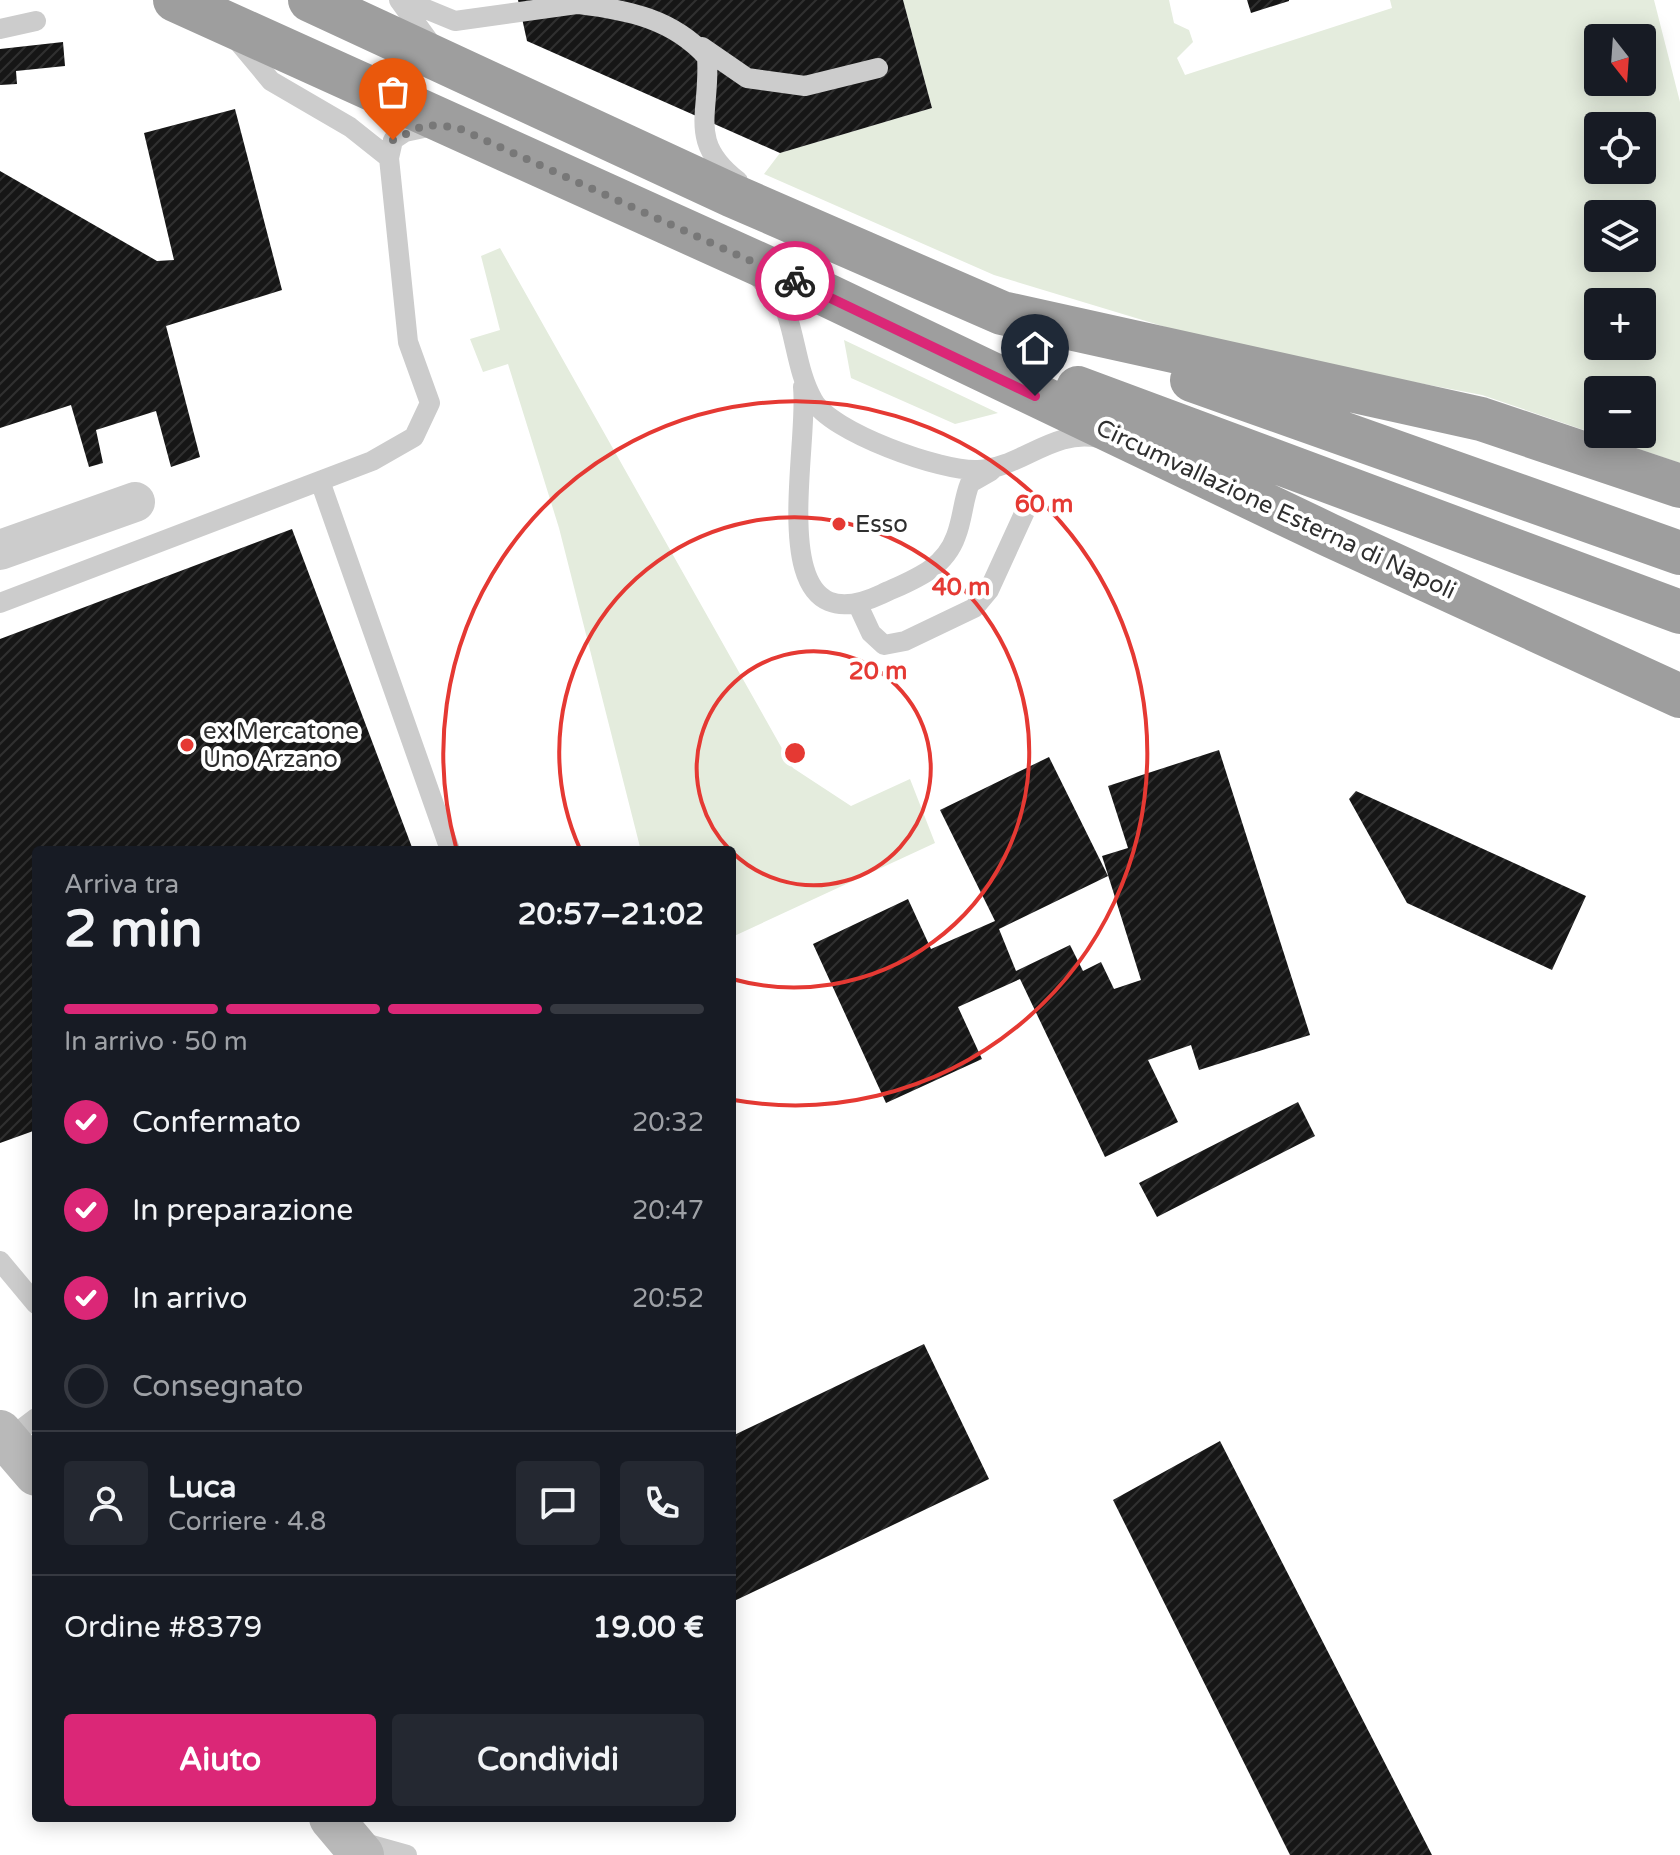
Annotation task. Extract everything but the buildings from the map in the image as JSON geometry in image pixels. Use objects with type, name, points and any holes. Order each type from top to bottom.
[{"type":"highway","name":"Circumvallazione Esterna di Napoli","points":[[175,0],[814,289],[1146,449],[1680,696]]},
{"type":"highway","points":[[310,0],[617,142],[1002,313],[1680,553]]},
{"type":"highway","points":[[814,289],[1680,612]]},
{"type":"highway","points":[[1002,313],[1481,419],[1680,486]]},
{"type":"main road","points":[[14,1430],[32,1466]]},
{"type":"street","points":[[0,550],[135,502]]},
{"type":"lane","points":[[402,0],[444,61]]},
{"type":"lane","points":[[402,0],[455,21],[589,2],[654,18],[747,78],[805,86],[878,68]]},
{"type":"lane","points":[[0,29],[36,21]]},
{"type":"lane","points":[[222,21],[271,81],[350,127],[389,158]]},
{"type":"lane","points":[[693,42],[707,57],[693,143]]},
{"type":"lane","points":[[0,603],[372,461],[414,437],[430,403],[408,342],[389,158],[393,140],[405,132],[425,125],[456,127]]},
{"type":"lane","points":[[617,142],[693,143],[729,174],[837,241]]},
{"type":"lane","points":[[740,256],[785,309],[813,402],[841,425],[938,465],[979,470],[1020,458]]},
{"type":"lane","points":[[800,363],[805,405],[799,540],[803,575],[825,600],[841,606],[858,605],[929,572],[947,556],[956,537],[970,483],[1044,444],[1084,435],[1146,449]]},
{"type":"lane","points":[[320,481],[449,846]]},
{"type":"lane","points":[[858,605],[871,633],[884,645],[905,641],[974,608],[989,590],[1027,507]]},
{"type":"lane","points":[[0,1261],[32,1299]]},
{"type":"lane","points":[[348,1837],[407,1855]]},
{"type":"green space","points":[[903,0],[1169,0],[1174,23],[1189,30],[1193,42],[1177,58],[1185,75],[1392,8],[1390,0],[1654,0],[1680,102],[1680,463],[1636,448],[1656,448],[1656,376],[1584,376],[1584,430],[1482,395],[1235,348],[994,275],[764,174],[780,153],[932,108]]},
{"type":"green space","points":[[500,248],[793,768],[851,806],[910,779],[935,843],[736,935],[736,846],[640,846],[559,528],[508,364],[483,372],[470,339],[500,330],[481,256]]},
{"type":"green space","points":[[844,340],[998,413],[955,424],[851,378]]},
{"type":"way so far","points":[[393,140],[425,125],[456,127],[795,281]]},
{"type":"place","name":"Esso","points":[[839,524]]},
{"type":"place","name":"ex Mercatone Uno Arzano","points":[[187,745]]},
{"type":"route","points":[[795,281],[1035,396]]}]
